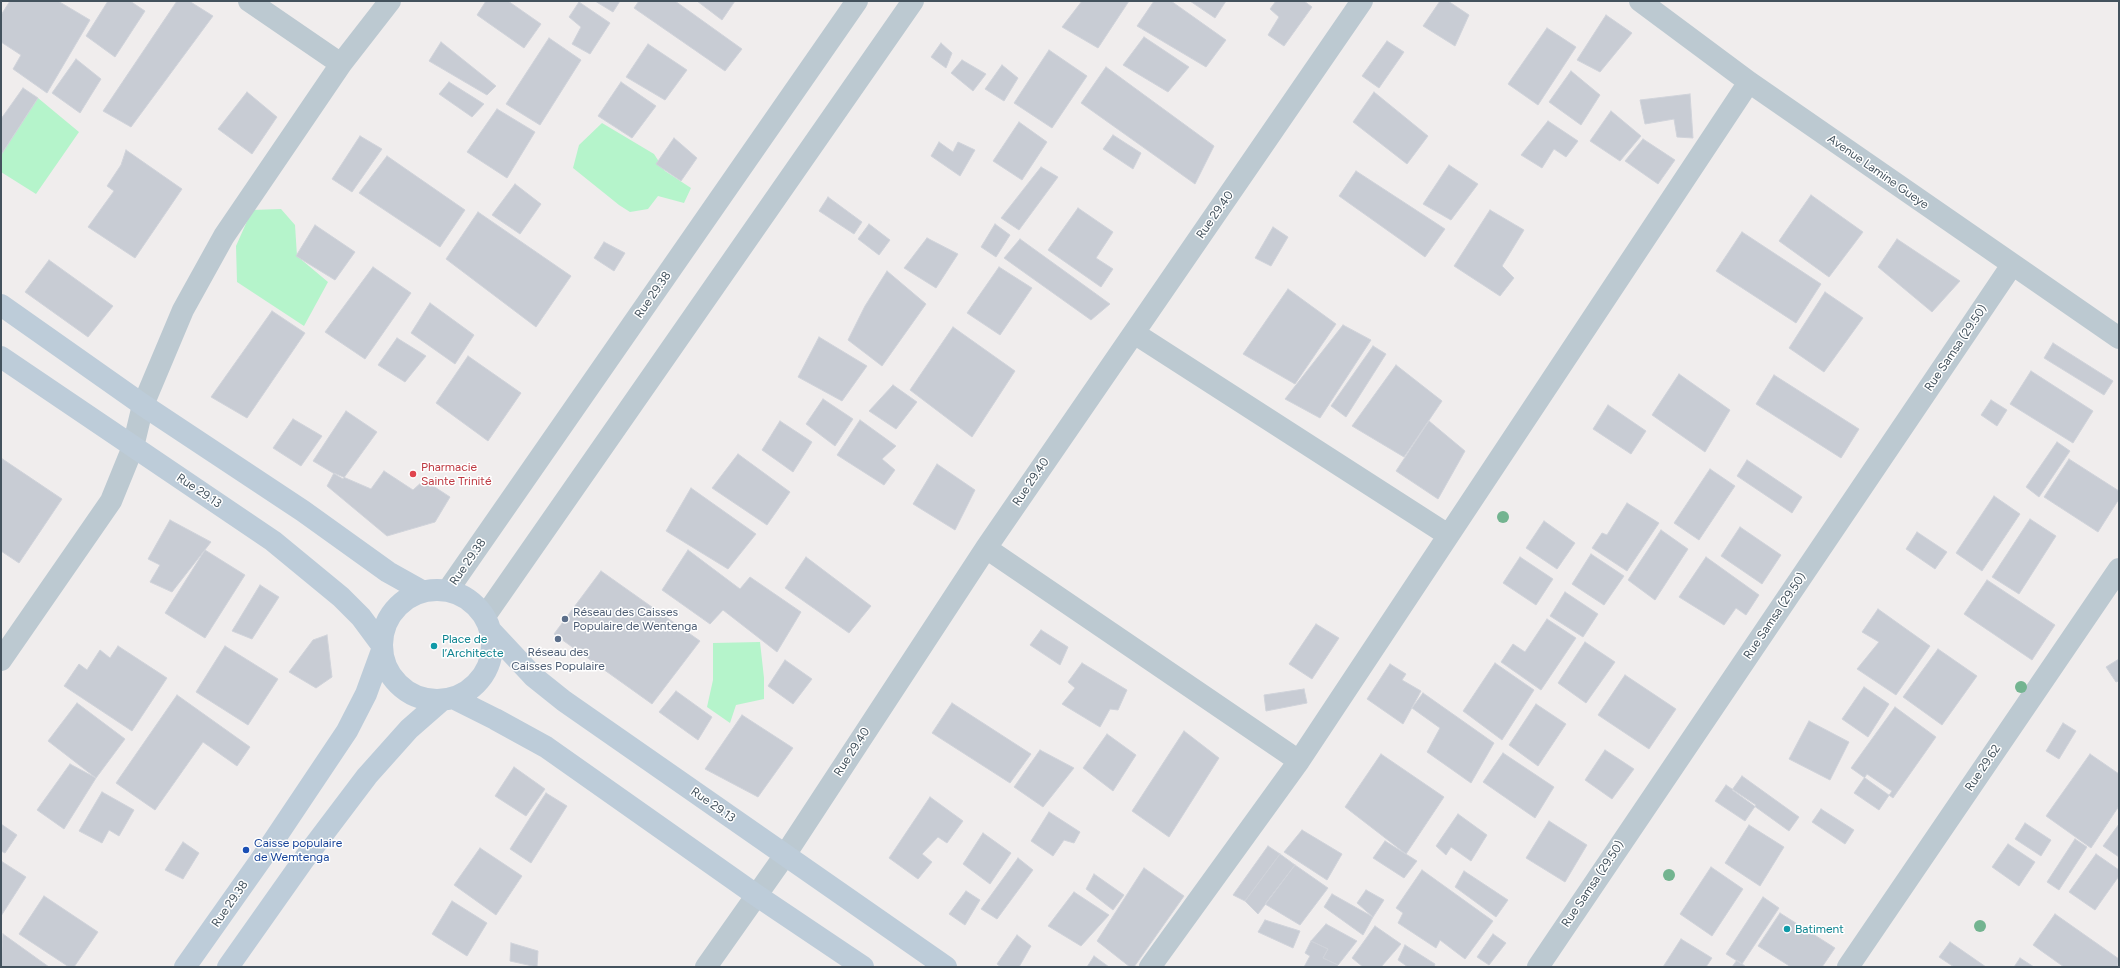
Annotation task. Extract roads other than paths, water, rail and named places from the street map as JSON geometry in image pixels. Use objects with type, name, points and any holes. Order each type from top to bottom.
[{"type":"main road","points":[[1,305],[143,404],[303,511],[388,572],[422,591]]},
{"type":"main road","name":"Rue 29.13","points":[[1,357],[273,541],[341,597],[361,618],[381,649]]},
{"type":"main road","points":[[228,967],[305,858],[367,776],[409,729],[447,700],[472,689],[486,672],[492,652],[488,624],[470,599],[448,590],[422,591],[406,598],[393,610],[384,626],[381,649],[388,673],[402,689],[421,699],[447,700],[495,718],[546,747],[756,895],[863,967]]},
{"type":"main road","name":"Rue 29.13","points":[[488,624],[534,677],[564,701],[946,967]]},
{"type":"main road","name":"Rue 29.38","points":[[185,967],[262,858],[347,731],[366,694],[381,649]]},
{"type":"street","points":[[249,1],[340,64]]},
{"type":"street","points":[[1,660],[111,501],[133,447],[143,404],[183,310],[224,236],[340,64],[390,1]]},
{"type":"street","name":"Rue 29.38","points":[[448,590],[857,1]]},
{"type":"street","points":[[488,624],[913,1]]},
{"type":"street","name":"Rue 29.40","points":[[706,967],[785,854],[986,548],[1362,1]]},
{"type":"street","name":"Avenue Lamine Gueye","points":[[1640,1],[1749,82],[2119,338]]},
{"type":"street","points":[[1150,967],[1299,761],[1749,82]]},
{"type":"street","name":"Rue Samsa (29.50)","points":[[1538,967],[2012,265]]},
{"type":"street","points":[[1134,333],[1448,535]]},
{"type":"street","points":[[986,548],[1299,761]]},
{"type":"street","name":"Rue 29.62","points":[[1848,967],[2119,569]]},
{"type":"place","name":"Pharmacie Sainte Trinité","points":[[413,474]]},
{"type":"place","name":"Réseau des Caisses Populaire de Wentenga","points":[[565,619]]},
{"type":"place","name":"Réseau des Caisses Populaire","points":[[558,639]]},
{"type":"place","name":"Place de l’Architecte","points":[[434,646]]},
{"type":"place","name":"Caisse populaire de Wemtenga","points":[[246,850]]},
{"type":"place","name":"Batiment","points":[[1787,929]]}]
